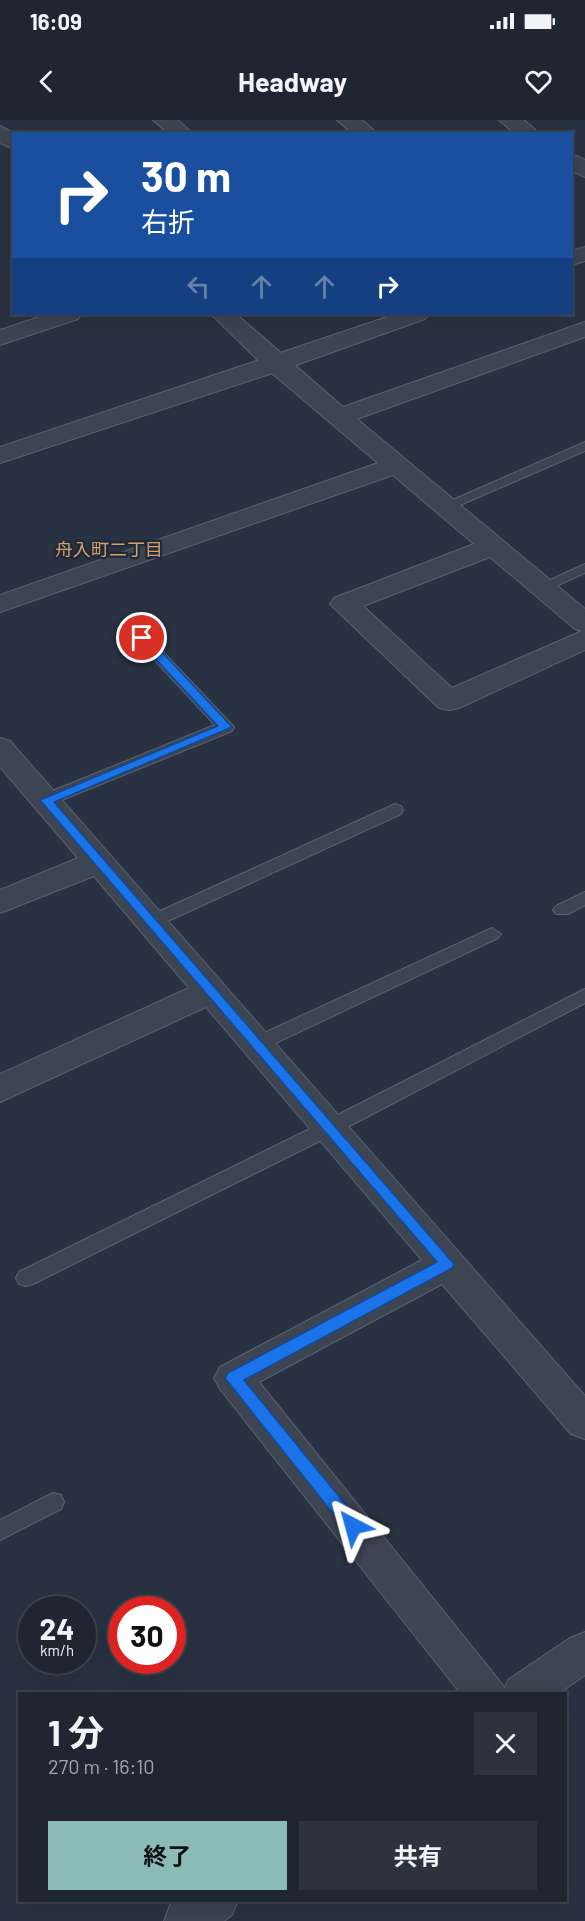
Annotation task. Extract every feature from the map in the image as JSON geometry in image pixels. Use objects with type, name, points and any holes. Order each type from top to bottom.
[{"type":"street","points":[[164,120],[180,132]]},
{"type":"street","points":[[348,120],[365,132]]},
{"type":"street","points":[[510,120],[527,132]]},
{"type":"street","points":[[0,132],[12,143]]},
{"type":"street","points":[[0,338],[67,315]]},
{"type":"street","points":[[224,315],[276,364],[585,623]]},
{"type":"street","points":[[0,455],[276,364],[414,315]]},
{"type":"street","points":[[339,417],[585,329]]},
{"type":"street","points":[[0,604],[396,465]]},
{"type":"street","points":[[493,546],[344,604],[449,701],[585,639]]},
{"type":"street","points":[[0,748],[585,1423]]},
{"type":"street","points":[[0,902],[99,862]]},
{"type":"street","points":[[0,1089],[211,991]]},
{"type":"street","points":[[447,1264],[233,1378],[485,1692]]},
{"type":"street","points":[[526,1692],[585,1651]]},
{"type":"street","points":[[186,1921],[213,1902]]},
{"type":"lane","points":[[446,506],[585,446]]},
{"type":"lane","points":[[542,586],[585,568]]},
{"type":"lane","points":[[46,800],[226,727],[142,638]]},
{"type":"lane","points":[[151,922],[395,810]]},
{"type":"lane","points":[[562,910],[585,898]]},
{"type":"lane","points":[[257,1044],[492,934]]},
{"type":"lane","points":[[26,1278],[329,1128],[585,995]]},
{"type":"lane","points":[[0,1531],[53,1502]]},
{"type":"district","name":"舟入町二丁目","points":[[109,549]]},
{"type":"route","points":[[142,638],[226,727],[46,800],[447,1264],[233,1378],[353,1526]]}]
